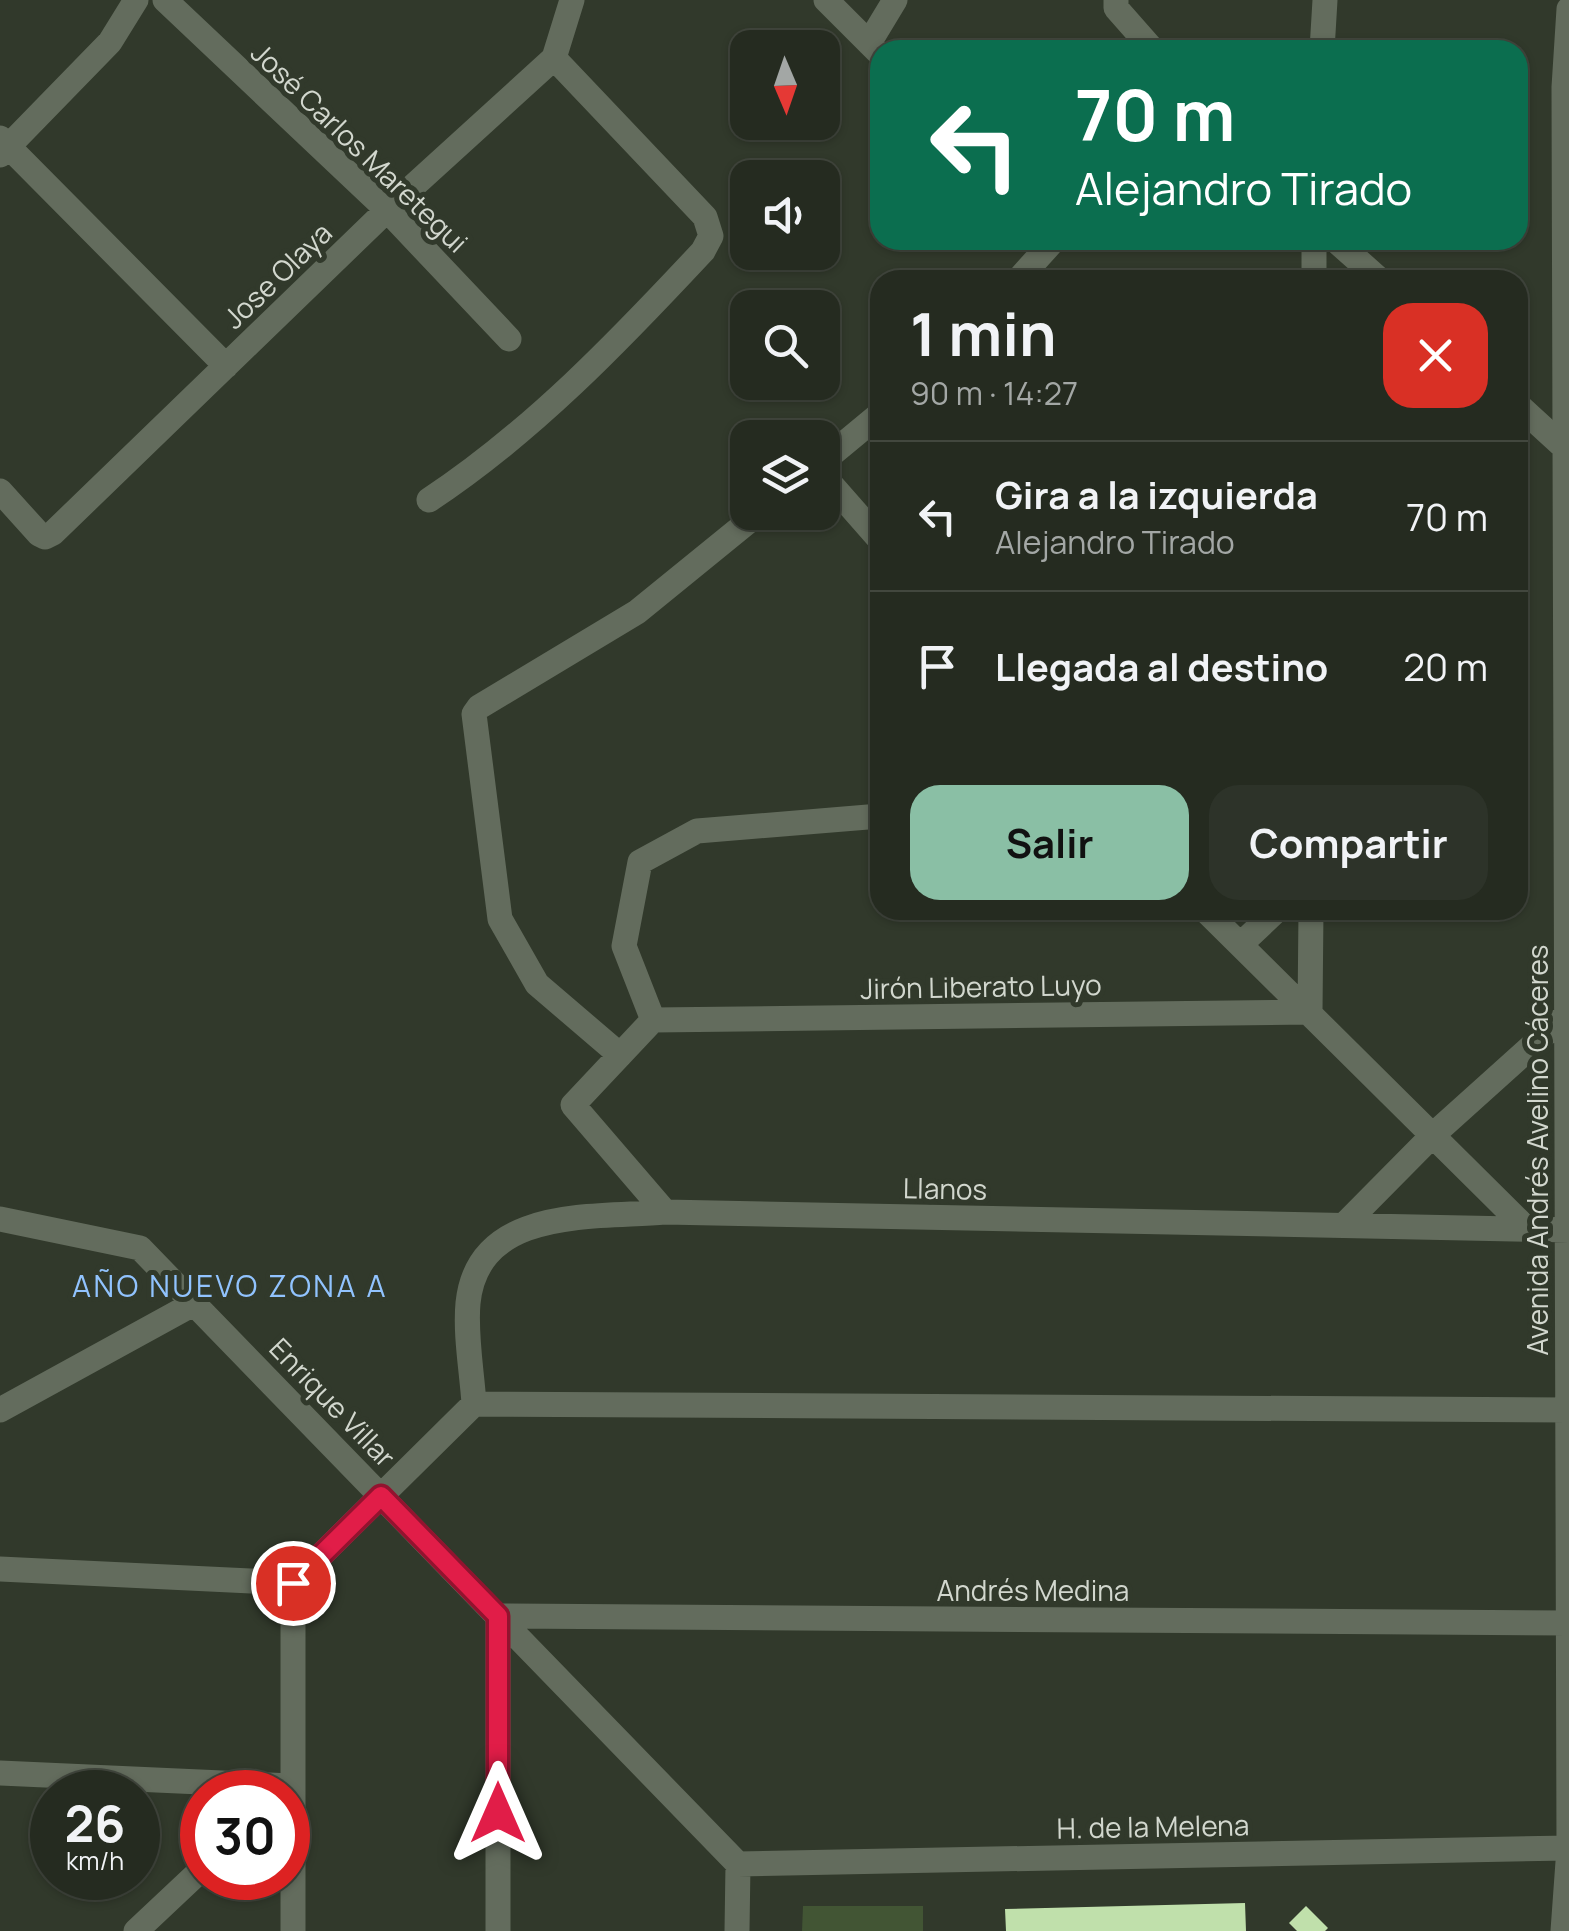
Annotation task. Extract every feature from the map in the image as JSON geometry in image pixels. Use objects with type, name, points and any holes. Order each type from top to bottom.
[{"type":"street","points":[[110,0],[122,27]]},
{"type":"street","points":[[136,0],[122,27],[3,146],[226,366]]},
{"type":"street","name":"José Carlos Maretegui","points":[[166,0],[387,210],[509,340]]},
{"type":"street","points":[[429,500],[485,463],[536,418],[634,326],[703,251],[711,236],[705,217],[554,58],[572,0]]},
{"type":"street","points":[[826,0],[870,44]]},
{"type":"street","points":[[879,40],[895,0]]},
{"type":"street","points":[[1116,0],[1116,8],[1144,40]]},
{"type":"street","points":[[1323,40],[1325,0]]},
{"type":"street","name":"Avenida Andrés Avelino Cáceres","points":[[1563,1931],[1569,1798],[1564,88],[1569,9]]},
{"type":"street","name":"Jose Olaya","points":[[0,491],[45,537],[387,210],[554,58]]},
{"type":"street","points":[[1027,270],[1045,250]]},
{"type":"street","points":[[1347,250],[1369,270]]},
{"type":"street","points":[[1528,414],[1565,448]]},
{"type":"street","points":[[840,447],[870,422]]},
{"type":"street","points":[[840,494],[870,529]]},
{"type":"street","points":[[620,1055],[537,984],[500,919],[474,714],[479,707],[637,612],[738,530]]},
{"type":"street","points":[[665,1212],[574,1110],[574,1101],[653,1020],[624,946],[640,862],[697,832],[870,817]]},
{"type":"street","points":[[1216,920],[1526,1228]]},
{"type":"street","points":[[1241,944],[1266,920]]},
{"type":"street","points":[[1310,1012],[1311,920]]},
{"type":"street","name":"Jirón Liberato Luyo","points":[[653,1020],[1310,1012]]},
{"type":"street","points":[[1344,1225],[1434,1134],[1564,1017]]},
{"type":"street","name":"Llanos","points":[[474,1404],[468,1302],[478,1268],[501,1240],[534,1223],[665,1212],[1568,1230]]},
{"type":"street","name":"Enrique Villar","points":[[0,1219],[140,1248],[738,1864]]},
{"type":"street","points":[[0,1410],[195,1302]]},
{"type":"street","points":[[288,1770],[293,1583],[474,1404],[1568,1410]]},
{"type":"street","points":[[0,1569],[293,1583]]},
{"type":"street","points":[[498,1616],[498,1931]]},
{"type":"street","name":"Andrés Medina","points":[[498,1616],[1568,1624]]},
{"type":"street","points":[[0,1773],[180,1783]]},
{"type":"street","name":"H. de la Melena","points":[[738,1864],[1568,1848]]},
{"type":"street","points":[[737,1931],[738,1864]]},
{"type":"street","points":[[136,1931],[180,1889]]},
{"type":"street","points":[[291,1900],[292,1931]]},
{"type":"green space","points":[[803,1906],[923,1906],[923,1931],[802,1931]]},
{"type":"building","points":[[1245,1903],[1246,1931],[1006,1931],[1005,1909]]},
{"type":"building","points":[[1306,1906],[1328,1928],[1325,1931],[1297,1931],[1289,1923]]},
{"type":"district","name":"AÑO NUEVO ZONA A","points":[[230,1285]]},
{"type":"route","points":[[293,1583],[381,1496],[498,1616],[498,1813]]}]
